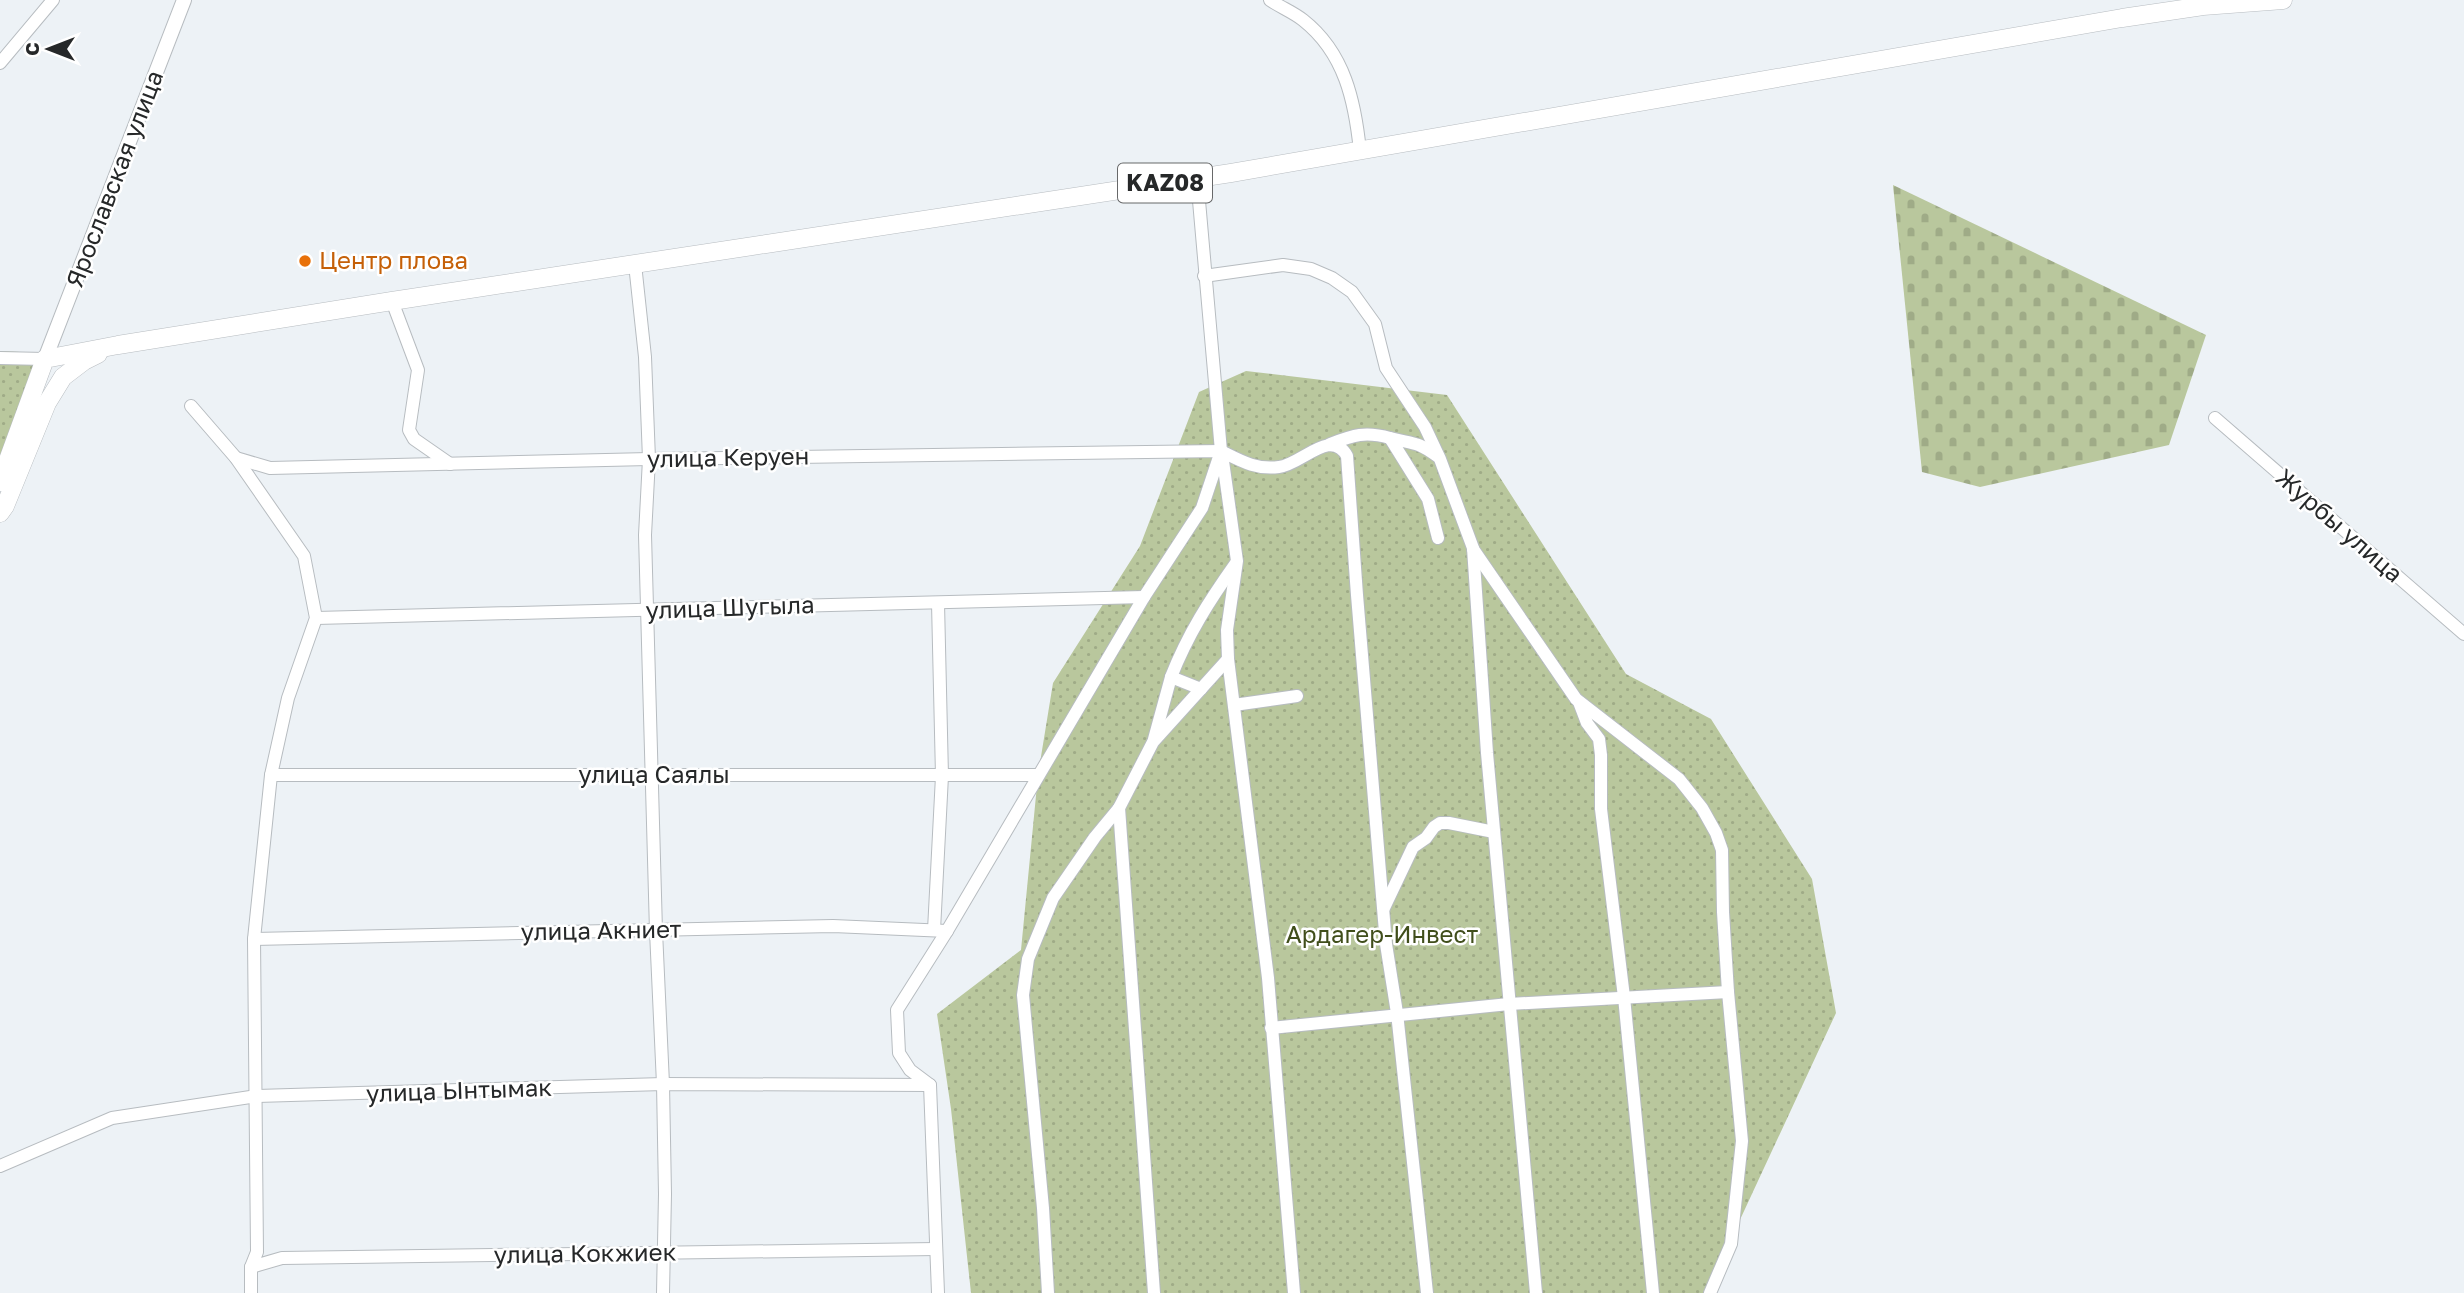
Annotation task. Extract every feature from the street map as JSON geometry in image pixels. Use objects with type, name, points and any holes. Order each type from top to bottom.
[{"type":"highway","name":"KAZ08","points":[[45,359],[392,301],[1197,178],[2203,3],[2283,0]]},
{"type":"highway","points":[[0,513],[47,403],[63,377],[84,361],[118,345]]},
{"type":"highway","points":[[0,482],[45,359]]},
{"type":"main road","name":"Ярославская улица","points":[[45,359],[184,0]]},
{"type":"street","points":[[0,63],[53,0]]},
{"type":"street","points":[[1270,0],[1303,19],[1339,62],[1353,99],[1360,151]]},
{"type":"street","points":[[1197,178],[1221,451],[1237,561],[1227,630],[1228,659],[1262,925],[1294,1293]]},
{"type":"street","points":[[635,264],[645,357],[649,459],[645,535],[663,1084],[663,1293]]},
{"type":"street","points":[[1204,276],[1283,265],[1311,269],[1332,278],[1352,292],[1375,324],[1386,368],[1425,428],[1440,459],[1473,548],[1579,702],[1587,723],[1598,739],[1601,755],[1601,809],[1624,997],[1653,1293]]},
{"type":"street","points":[[392,301],[418,370],[409,430],[414,439],[451,464]]},
{"type":"street","points":[[0,358],[45,359]]},
{"type":"street","points":[[191,406],[236,458],[304,556],[316,618],[288,698],[271,775],[254,939],[257,1252],[251,1267],[251,1293]]},
{"type":"street","name":"Журбы улица","points":[[2214,418],[2464,634]]},
{"type":"street","points":[[1221,451],[1250,466],[1282,467],[1296,463],[1320,447],[1354,435],[1369,433],[1413,441],[1440,459]]},
{"type":"street","points":[[1390,438],[1428,499],[1438,538]]},
{"type":"street","points":[[1328,445],[1343,449],[1348,456],[1386,944],[1397,1013],[1427,1293]]},
{"type":"street","points":[[938,1293],[930,1085],[910,1070],[899,1053],[897,1010],[940,930],[1038,775],[1144,597],[1202,509],[1221,451]]},
{"type":"street","name":"улица Керуен","points":[[236,458],[270,468],[649,459],[1221,451]]},
{"type":"street","points":[[1473,548],[1494,832],[1536,1293]]},
{"type":"street","points":[[1048,1293],[1044,1208],[1023,995],[1028,959],[1053,898],[1095,837],[1119,808],[1153,742],[1171,677],[1185,643],[1202,610],[1237,561]]},
{"type":"street","name":"улица Шугыла","points":[[316,618],[1144,597]]},
{"type":"street","points":[[938,603],[942,776],[940,930]]},
{"type":"street","points":[[1153,742],[1228,659]]},
{"type":"street","points":[[1171,677],[1201,689]]},
{"type":"street","points":[[1234,705],[1297,696]]},
{"type":"street","points":[[1579,702],[1679,779],[1702,808],[1717,833],[1722,850],[1728,992],[1742,1141],[1731,1244],[1710,1293]]},
{"type":"street","name":"улица Саялы","points":[[271,775],[1038,775]]},
{"type":"street","points":[[1119,808],[1154,1293]]},
{"type":"street","points":[[1384,908],[1413,847],[1426,838],[1434,827],[1440,823],[1449,823],[1494,832]]},
{"type":"street","name":"улица Акниет","points":[[254,939],[832,926],[940,930]]},
{"type":"street","points":[[1271,1028],[1397,1013],[1509,1004],[1728,992]]},
{"type":"street","name":"улица Ынтымак","points":[[0,1166],[113,1118],[257,1097],[663,1084],[930,1085]]},
{"type":"street","name":"улица Кокжиек","points":[[251,1267],[282,1258],[936,1249]]},
{"type":"green space","points":[[1893,185],[2206,335],[2169,445],[1980,487],[1922,472]]},
{"type":"green space","points":[[0,351],[40,353],[0,459]]},
{"type":"green space","name":"Ардагер-Инвест","points":[[1246,371],[1447,395],[1626,674],[1711,719],[1812,879],[1836,1013],[1706,1293],[971,1293],[951,1109],[937,1014],[1021,950],[1038,775],[1053,683],[1140,546],[1199,392]]},
{"type":"place","name":"Центр плова","points":[[305,261]]}]
